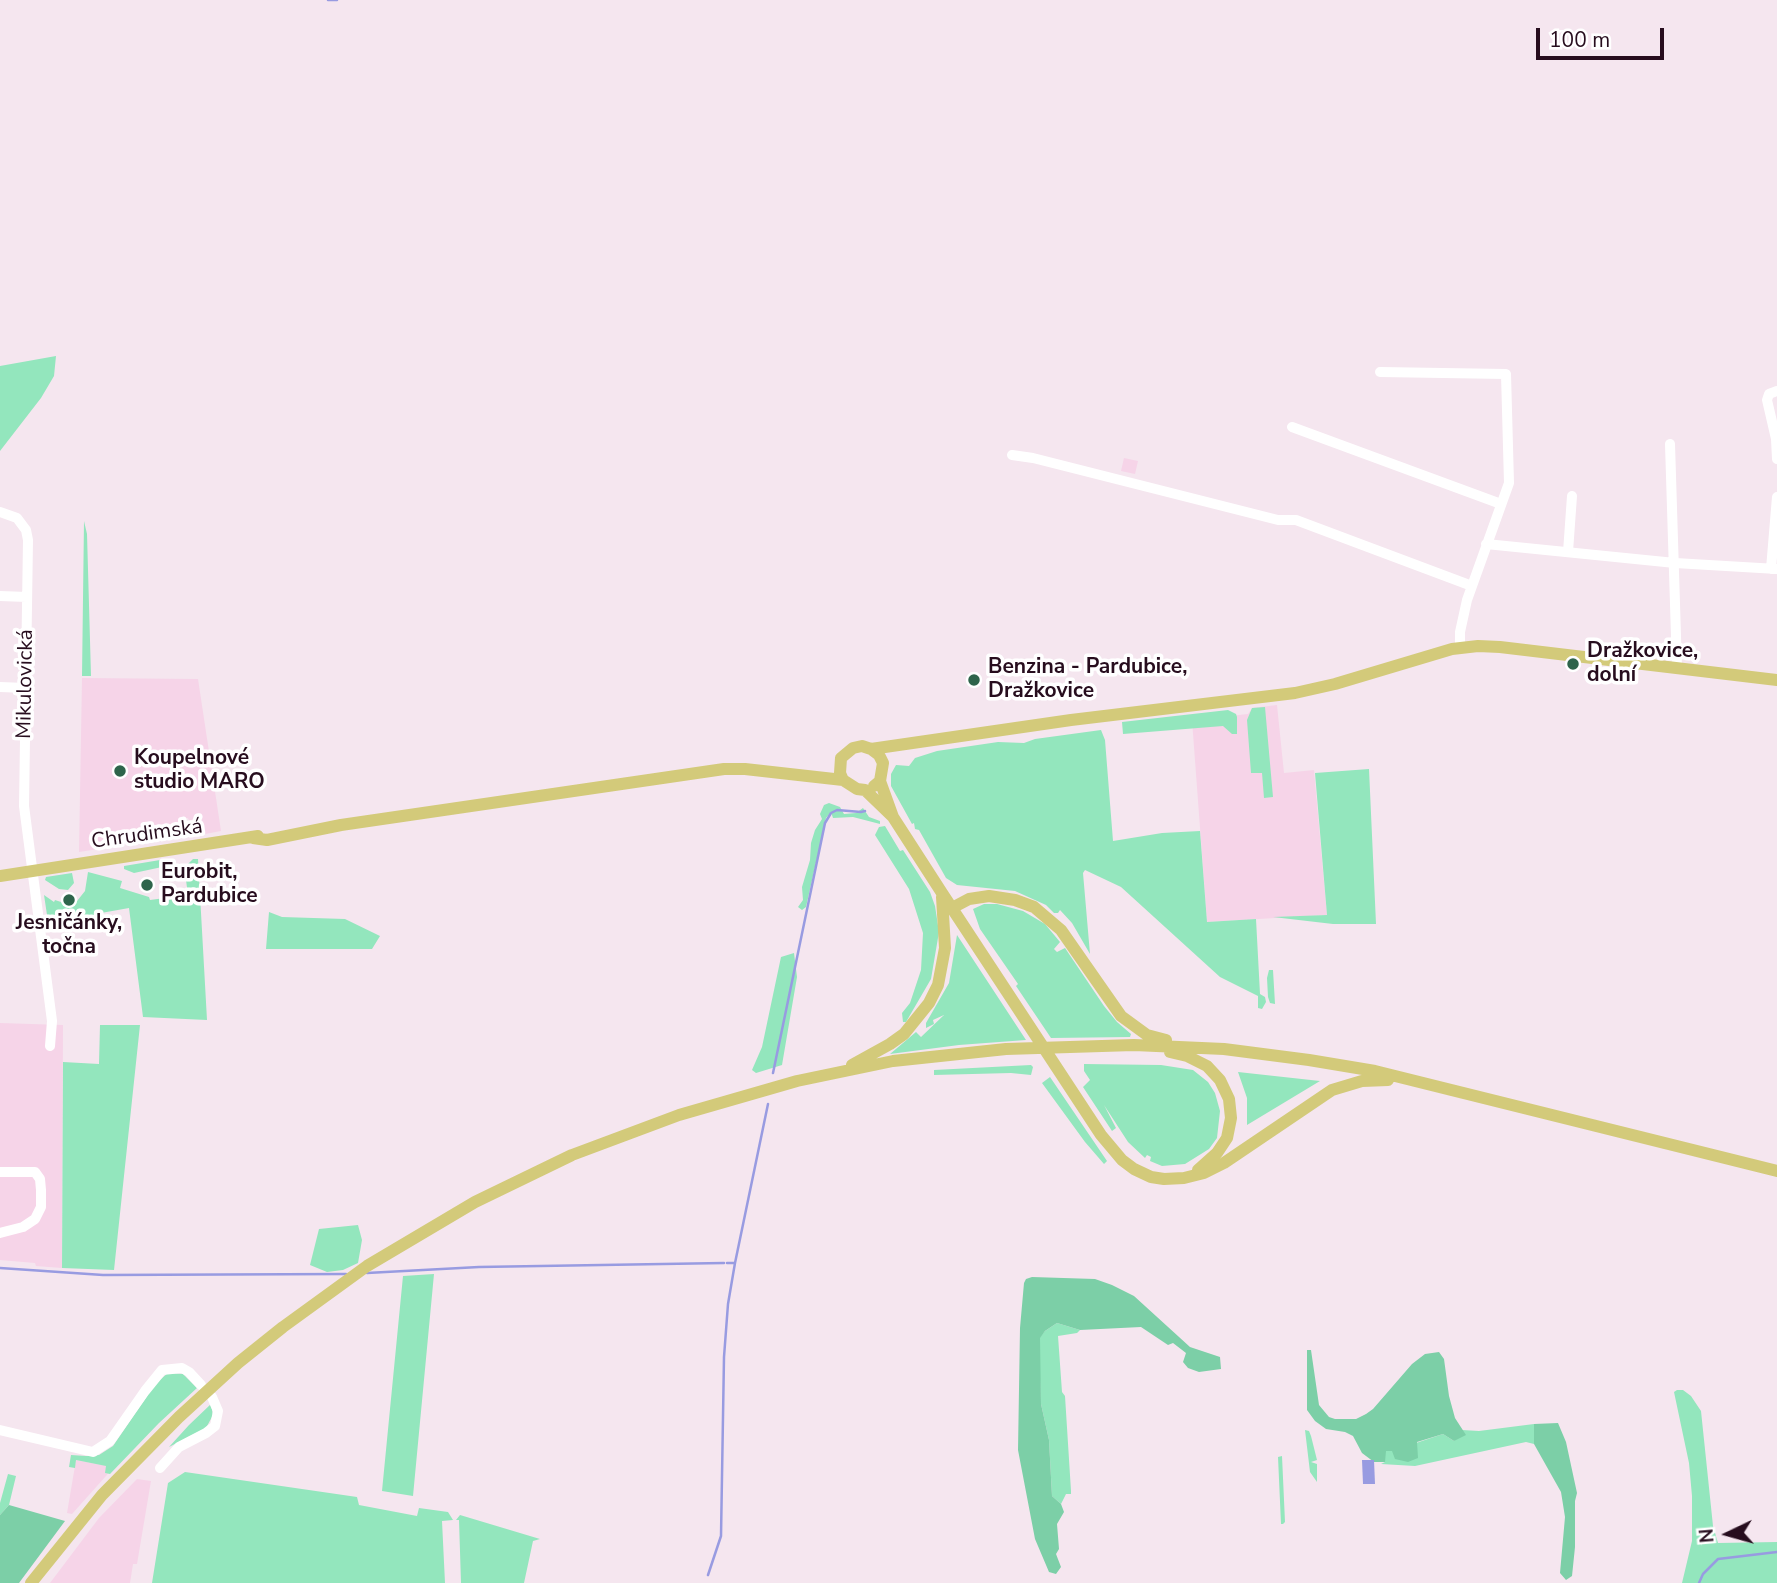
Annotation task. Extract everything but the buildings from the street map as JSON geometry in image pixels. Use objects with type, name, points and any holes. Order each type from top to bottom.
[{"type":"main road","points":[[871,749],[1071,720],[1295,694],[1436,652],[1460,648],[1500,647],[1777,680]]},
{"type":"main road","points":[[883,763],[908,743]]},
{"type":"main road","points":[[843,780],[839,765],[841,758],[853,748],[862,746],[879,755],[883,763],[880,781],[893,817],[1101,1135],[1122,1160],[1134,1169],[1152,1177],[1178,1178],[1198,1175],[1217,1167],[1308,1105],[1340,1087],[1368,1080],[1423,1082]]},
{"type":"main road","points":[[812,776],[839,765]]},
{"type":"main road","points":[[253,838],[267,840],[341,825],[724,769],[843,780],[857,789],[864,790],[893,817]]},
{"type":"main road","points":[[864,790],[880,781]]},
{"type":"main road","name":"Chrudimská","points":[[0,876],[253,838],[268,831],[341,825]]},
{"type":"main road","points":[[843,1071],[904,1034],[929,1003],[938,985],[945,948],[942,893]]},
{"type":"main road","points":[[952,908],[970,899],[989,896],[1015,900],[1034,907],[1061,930],[1110,1002],[1127,1022],[1152,1037],[1204,1048]]},
{"type":"main road","points":[[1134,1045],[1182,1055],[1202,1063],[1216,1074],[1227,1092],[1231,1118],[1225,1142],[1207,1164],[1178,1178]]},
{"type":"main road","points":[[32,1583],[102,1495],[206,1392],[283,1327],[368,1266],[475,1202],[593,1146],[717,1103],[843,1071],[974,1051],[1056,1046],[1204,1048],[1309,1060],[1423,1082],[1777,1171]]},
{"type":"street","points":[[1380,372],[1506,374],[1508,483],[1472,586],[1460,632],[1460,648]]},
{"type":"street","points":[[1777,391],[1769,394],[1767,400],[1776,439],[1777,459]]},
{"type":"street","points":[[1292,426],[1501,504]]},
{"type":"street","points":[[1670,444],[1677,668]]},
{"type":"street","points":[[1012,455],[1278,520],[1296,520],[1472,586]]},
{"type":"street","points":[[1568,552],[1572,496]]},
{"type":"street","points":[[1486,544],[1675,563],[1774,569],[1777,497]]},
{"type":"street","name":"Mikulovická","points":[[0,512],[17,518],[26,530],[24,806],[52,1021],[50,1046]]},
{"type":"street","points":[[0,596],[27,597]]},
{"type":"street","points":[[0,687],[26,688]]},
{"type":"street","points":[[0,1172],[35,1172],[40,1179],[41,1190],[41,1207],[35,1219],[15,1230],[0,1233]]},
{"type":"street","points":[[0,1430],[88,1452],[99,1451],[110,1441],[162,1370],[182,1368],[189,1372],[206,1392],[218,1411],[215,1426],[179,1447],[160,1468]]},
{"type":"shaded area","points":[[1124,458],[1138,461],[1135,474],[1121,471]]},
{"type":"shaded area","points":[[82,678],[198,679],[221,831],[200,835],[194,833],[188,818],[178,820],[180,829],[177,837],[79,852]]},
{"type":"shaded area","points":[[1277,705],[1284,773],[1314,770],[1327,915],[1207,922],[1192,720],[1248,714],[1252,708]]},
{"type":"shaded area","points":[[0,1023],[63,1025],[62,1268],[0,1260]]},
{"type":"shaded area","points":[[76,1460],[114,1467],[72,1514],[67,1513]]},
{"type":"shaded area","points":[[137,1479],[151,1481],[137,1564],[133,1564],[130,1583],[50,1583],[99,1518]]},
{"type":"green space","points":[[56,356],[54,376],[41,398],[0,451],[0,366]]},
{"type":"green space","points":[[84,521],[87,534],[91,676],[82,676]]},
{"type":"green space","points":[[1265,707],[1273,797],[1264,798],[1262,773],[1251,773],[1247,720],[1252,708]]},
{"type":"green space","points":[[1228,710],[1236,714],[1237,734],[1232,734],[1223,726],[1123,734],[1122,722]]},
{"type":"green space","points":[[1101,730],[1105,740],[1113,841],[1162,833],[1200,831],[1207,922],[1256,919],[1260,994],[1265,997],[1266,1002],[1262,1009],[1258,1008],[1258,996],[1220,977],[1121,887],[1085,870],[1083,873],[1090,954],[1072,923],[1060,910],[1054,913],[1046,905],[1015,891],[957,885],[946,878],[891,786],[891,774],[896,765],[909,766],[915,758],[937,751],[998,742],[1024,743],[1035,739]]},
{"type":"green space","points":[[1369,769],[1376,924],[1333,924],[1273,917],[1327,915],[1315,773]]},
{"type":"green space","points":[[829,803],[840,807],[844,814],[856,813],[863,808],[869,817],[880,821],[880,824],[853,817],[833,818],[831,812],[826,818],[806,907],[802,910],[798,907],[803,900],[802,887],[810,860],[811,843],[822,819],[820,814],[824,805]]},
{"type":"green space","points":[[885,826],[930,892],[939,932],[931,979],[906,1022],[903,1022],[902,1013],[910,1003],[921,970],[923,933],[909,889],[875,835],[879,827]]},
{"type":"green space","points":[[166,859],[168,865],[163,869],[162,867],[134,873],[124,869],[124,866]]},
{"type":"green space","points":[[193,859],[198,859],[207,1020],[143,1017],[129,908],[101,913],[101,920],[49,928],[44,895],[54,902],[55,900],[67,904],[77,901],[85,891],[88,872],[122,881],[120,888],[149,897],[150,900],[188,895],[186,880],[176,881],[175,877]]},
{"type":"green space","points":[[72,873],[74,883],[68,890],[59,889],[45,880],[46,877]]},
{"type":"green space","points":[[984,904],[997,904],[1023,911],[1045,924],[1060,942],[1054,949],[1057,952],[1065,948],[1104,1006],[1131,1034],[1130,1037],[1051,1038],[980,929],[973,909]]},
{"type":"green space","points":[[269,912],[282,917],[345,919],[380,936],[372,949],[266,949]]},
{"type":"green space","points":[[957,935],[1026,1040],[890,1054],[916,1032],[921,1037],[944,1015],[933,1020],[934,1024],[926,1028],[926,1023],[949,983]]},
{"type":"green space","points":[[794,953],[797,977],[782,1065],[756,1073],[752,1070],[762,1047],[781,957]]},
{"type":"green space","points":[[1269,970],[1273,970],[1275,1004],[1270,1003],[1268,997]]},
{"type":"green space","points":[[100,1025],[140,1025],[114,1270],[62,1268],[63,1062],[99,1064]]},
{"type":"green space","points":[[1084,1064],[1161,1065],[1193,1070],[1208,1082],[1215,1093],[1220,1111],[1217,1138],[1209,1149],[1185,1164],[1162,1166],[1150,1161],[1151,1157],[1147,1155],[1145,1158],[1128,1142],[1104,1105],[1116,1128],[1112,1131],[1083,1087],[1090,1080],[1084,1071]]},
{"type":"green space","points":[[1031,1065],[1031,1075],[934,1075],[934,1070]]},
{"type":"green space","points":[[1238,1072],[1320,1081],[1247,1125],[1247,1098]]},
{"type":"green space","points":[[1050,1077],[1107,1161],[1104,1164],[1042,1083]]},
{"type":"green space","points":[[358,1225],[362,1240],[358,1263],[343,1270],[327,1272],[310,1265],[319,1229]]},
{"type":"green space","points":[[434,1274],[413,1496],[382,1491],[403,1276]]},
{"type":"green space","points":[[1032,1277],[1095,1279],[1112,1285],[1134,1296],[1190,1347],[1220,1357],[1221,1369],[1199,1372],[1188,1368],[1183,1362],[1186,1353],[1173,1343],[1168,1345],[1141,1327],[1080,1330],[1057,1323],[1045,1331],[1040,1338],[1041,1404],[1049,1440],[1052,1496],[1061,1504],[1064,1512],[1057,1524],[1059,1549],[1056,1554],[1061,1567],[1056,1574],[1049,1572],[1035,1539],[1018,1450],[1020,1328],[1024,1283]]},
{"type":"green space","points":[[1057,1323],[1080,1330],[1077,1333],[1058,1336],[1071,1491],[1071,1494],[1066,1494],[1061,1504],[1052,1496],[1049,1440],[1041,1404],[1039,1354],[1039,1338]]},
{"type":"green space","points":[[1307,1350],[1311,1350],[1319,1405],[1329,1417],[1335,1419],[1356,1419],[1366,1414],[1412,1364],[1425,1354],[1439,1352],[1444,1359],[1455,1418],[1466,1435],[1454,1441],[1443,1434],[1417,1442],[1418,1458],[1408,1462],[1395,1459],[1392,1451],[1386,1451],[1385,1462],[1374,1462],[1362,1453],[1353,1436],[1326,1429],[1315,1421],[1307,1410]]},
{"type":"green space","points":[[168,1373],[183,1374],[197,1388],[110,1474],[105,1473],[106,1466],[76,1460],[75,1468],[69,1467],[71,1455],[99,1455],[113,1446],[156,1383]]},
{"type":"green space","points":[[1683,1390],[1691,1396],[1701,1411],[1713,1526],[1718,1543],[1777,1542],[1777,1583],[1682,1583],[1692,1541],[1692,1496],[1689,1463],[1674,1392]]},
{"type":"green space","points":[[211,1404],[213,1415],[206,1428],[169,1447],[189,1425]]},
{"type":"green space","points":[[1558,1423],[1566,1442],[1577,1493],[1572,1576],[1566,1580],[1560,1573],[1565,1517],[1561,1492],[1534,1444],[1534,1424]]},
{"type":"green space","points":[[1534,1424],[1534,1444],[1526,1442],[1415,1466],[1381,1464],[1385,1462],[1385,1451],[1443,1434],[1454,1441],[1462,1430],[1479,1431]]},
{"type":"green space","points":[[1305,1430],[1309,1431],[1311,1436],[1317,1460],[1311,1462],[1317,1464],[1317,1482],[1310,1472]]},
{"type":"green space","points":[[1282,1456],[1285,1522],[1281,1524],[1278,1457]]},
{"type":"green space","points":[[185,1472],[357,1497],[359,1505],[417,1516],[419,1508],[448,1512],[453,1520],[442,1521],[445,1583],[152,1583],[168,1483]]},
{"type":"green space","points":[[8,1474],[16,1476],[9,1505],[0,1515],[0,1503]]},
{"type":"green space","points":[[9,1505],[65,1521],[19,1583],[0,1583],[0,1515]]},
{"type":"green space","points":[[460,1515],[540,1539],[533,1541],[524,1583],[461,1583],[459,1520],[456,1520]]},
{"type":"water","points":[[1362,1460],[1374,1460],[1375,1484],[1363,1484]]},
{"type":"waterway","points":[[328,0],[337,0]]},
{"type":"waterway","points":[[773,1073],[825,823],[831,813],[837,810],[865,811]]},
{"type":"waterway","points":[[727,1263],[735,1263],[768,1104]]},
{"type":"waterway","points":[[367,1273],[479,1267],[724,1263]]},
{"type":"waterway","points":[[708,1575],[721,1536],[724,1357],[728,1304],[735,1263]]},
{"type":"waterway","points":[[0,1268],[103,1275],[346,1274]]},
{"type":"waterway","points":[[1699,1583],[1703,1574],[1718,1559],[1777,1552]]},
{"type":"place","name":"Dražkovice, dolní","points":[[1573,664]]},
{"type":"place","name":"Benzina - Pardubice, Dražkovice","points":[[974,680]]},
{"type":"place","name":"Koupelnové studio MARO","points":[[120,771]]},
{"type":"place","name":"Eurobit, Pardubice","points":[[147,885]]},
{"type":"place","name":"Jesničánky, točna","points":[[69,900]]}]
